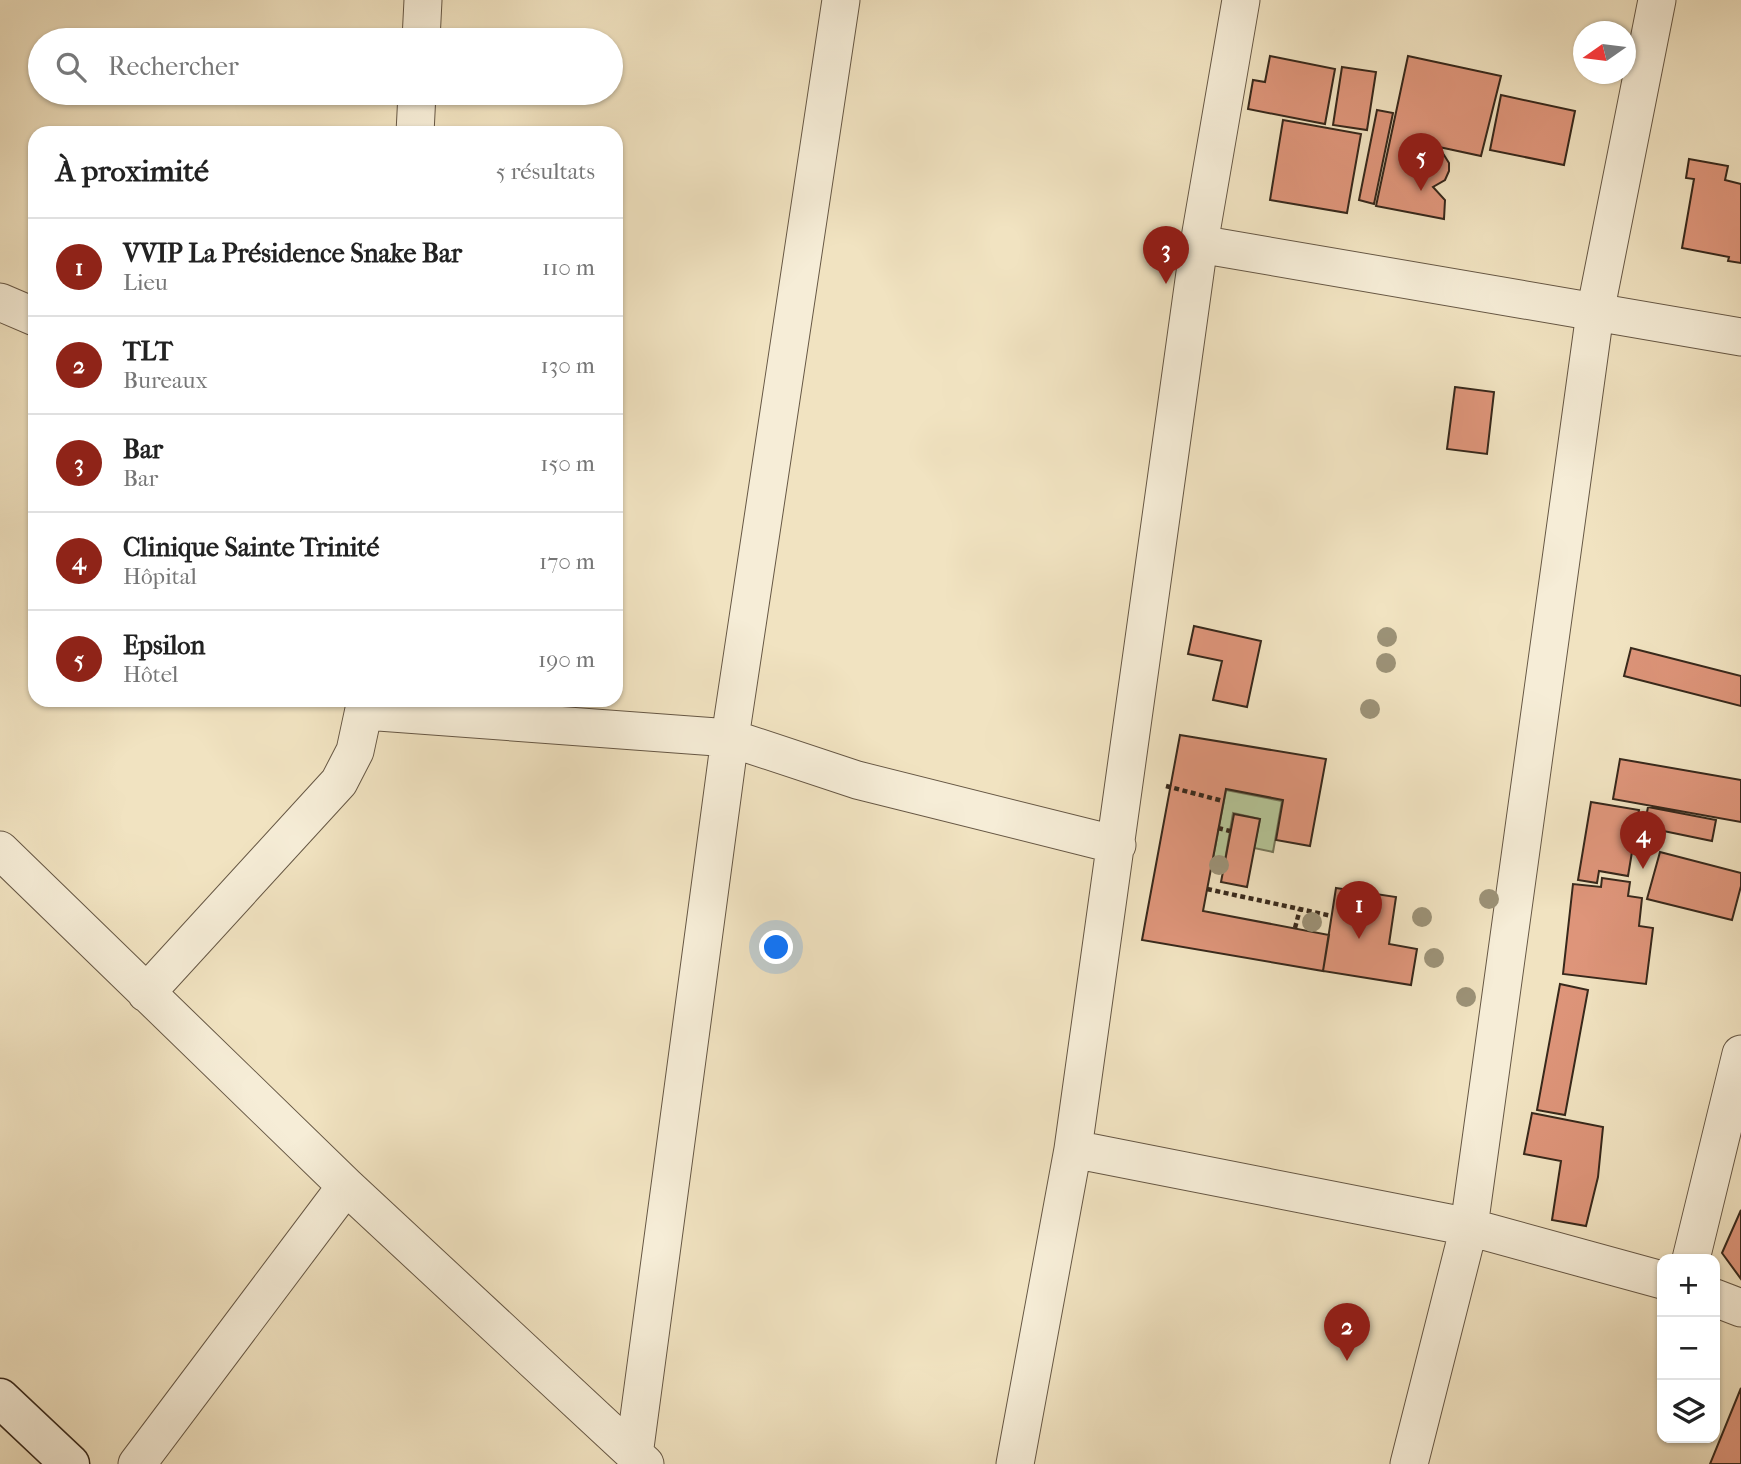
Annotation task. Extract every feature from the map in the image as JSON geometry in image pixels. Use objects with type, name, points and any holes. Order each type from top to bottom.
[{"type":"street","points":[[422,28],[423,0]]},
{"type":"street","points":[[640,1459],[730,738],[841,0]]},
{"type":"street","points":[[1015,1464],[1073,1149],[1199,244],[1241,0]]},
{"type":"street","points":[[1409,1464],[1469,1227],[1595,313],[1657,0]]},
{"type":"street","points":[[415,126],[416,105]]},
{"type":"street","points":[[1199,244],[1741,337]]},
{"type":"street","points":[[0,302],[28,314]]},
{"type":"street","points":[[146,993],[339,782],[355,751],[366,707]]},
{"type":"street","points":[[377,707],[730,738],[857,780],[1117,845]]},
{"type":"street","points":[[0,850],[346,1186],[640,1459]]},
{"type":"street","points":[[1692,1254],[1741,1054]]},
{"type":"street","points":[[1073,1149],[1469,1227],[1657,1279]]},
{"type":"street","points":[[138,1464],[346,1186]]},
{"type":"street","points":[[1720,1300],[1741,1308]]},
{"type":"street","points":[[0,1398],[70,1464]]},
{"type":"path","points":[[1166,786],[1223,801]]},
{"type":"path","points":[[1218,828],[1230,831]]},
{"type":"path","points":[[1208,889],[1332,916]]},
{"type":"path","points":[[1295,928],[1300,909]]},
{"type":"green space","points":[[1226,790],[1282,801],[1273,852],[1254,848],[1260,819],[1233,813],[1223,872],[1211,869]]},
{"type":"building","points":[[1270,56],[1335,69],[1325,124],[1248,109],[1253,80],[1265,82]]},
{"type":"building","points":[[1408,56],[1501,76],[1481,156],[1439,147],[1449,163],[1445,180],[1433,187],[1445,200],[1444,219],[1376,206]]},
{"type":"building","points":[[1342,67],[1376,72],[1367,130],[1333,125]]},
{"type":"building","points":[[1501,95],[1575,111],[1564,165],[1490,150]]},
{"type":"building","points":[[1377,110],[1393,113],[1374,204],[1359,200]]},
{"type":"building","points":[[1283,120],[1361,134],[1347,213],[1270,200]]},
{"type":"building","points":[[1689,159],[1728,166],[1725,180],[1741,184],[1741,263],[1728,261],[1729,257],[1682,248],[1694,179],[1686,178]]},
{"type":"building","points":[[1455,387],[1494,392],[1487,454],[1447,449]]},
{"type":"building","points":[[1194,626],[1261,641],[1247,707],[1213,700],[1222,661],[1188,654]]},
{"type":"building","points":[[1631,648],[1741,676],[1741,706],[1624,676]]},
{"type":"building","points":[[1180,735],[1326,759],[1310,846],[1276,840],[1283,800],[1226,789],[1203,911],[1329,935],[1323,971],[1142,940]]},
{"type":"building","points":[[1620,759],[1741,780],[1741,822],[1613,799]]},
{"type":"building","points":[[1591,802],[1639,810],[1628,876],[1599,871],[1597,883],[1578,880]]},
{"type":"building","points":[[1648,807],[1716,820],[1712,841],[1644,827]]},
{"type":"building","points":[[1234,814],[1260,819],[1247,887],[1221,882]]},
{"type":"building","points":[[1660,852],[1741,873],[1741,886],[1732,920],[1647,899]]},
{"type":"building","points":[[1602,878],[1630,882],[1628,896],[1642,898],[1639,926],[1653,928],[1646,984],[1563,974],[1573,884],[1601,887]]},
{"type":"building","points":[[1336,888],[1396,897],[1389,944],[1417,949],[1411,985],[1323,971]]},
{"type":"building","points":[[1560,984],[1588,990],[1565,1115],[1537,1110]]},
{"type":"building","points":[[1532,1113],[1603,1127],[1598,1177],[1586,1226],[1552,1220],[1561,1161],[1524,1154]]},
{"type":"building","points":[[1741,1210],[1741,1279],[1722,1253]]},
{"type":"building","points":[[1741,1388],[1741,1464],[1710,1464]]},
{"type":"place","name":"Epsilon","points":[[1421,191]]},
{"type":"place","name":"Bar","points":[[1166,284]]},
{"type":"place","name":"Clinique Sainte Trinité","points":[[1643,869]]},
{"type":"place","name":"VVIP La Présidence Snake Bar","points":[[1359,939]]},
{"type":"place","name":"TLT","points":[[1347,1361]]}]
